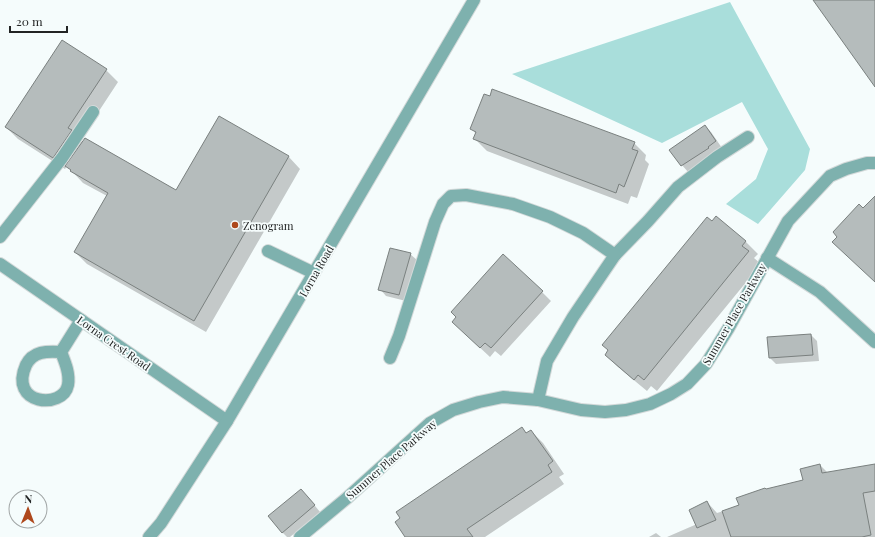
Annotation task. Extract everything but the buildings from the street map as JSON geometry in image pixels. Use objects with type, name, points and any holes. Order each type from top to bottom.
[{"type":"street","name":"Lorna Road","points":[[149,537],[161,523],[227,421],[474,0]]},
{"type":"street","points":[[0,237],[62,158],[93,112]]},
{"type":"street","points":[[538,400],[547,361],[573,316],[615,255],[678,187],[717,157],[748,137]]},
{"type":"street","name":"Summer Place Parkway","points":[[300,537],[347,498],[430,423],[453,410],[479,402],[503,397],[538,400],[581,410],[605,412],[626,410],[650,404],[687,384],[706,364],[728,329],[788,221],[830,176],[846,169],[867,163],[875,163]]},
{"type":"street","points":[[390,358],[399,336],[435,222],[443,204],[451,196],[466,195],[513,204],[550,217],[583,233],[615,255]]},
{"type":"street","points":[[268,252],[314,273]]},
{"type":"street","points":[[767,258],[820,292],[875,342]]},
{"type":"street","name":"Lorna Crest Road","points":[[0,264],[227,421]]},
{"type":"street","points":[[61,352],[82,320]]},
{"type":"street","points":[[48,351],[61,352],[66,364],[68,375],[68,385],[65,391],[58,397],[45,401],[37,400],[26,393],[23,387],[23,372],[27,363],[37,354],[48,351]]},
{"type":"shaded area","points":[[730,2],[810,149],[805,170],[758,224],[726,204],[756,179],[768,149],[742,102],[662,143],[512,74]]},
{"type":"place","name":"Zenogram","points":[[235,225]]}]
